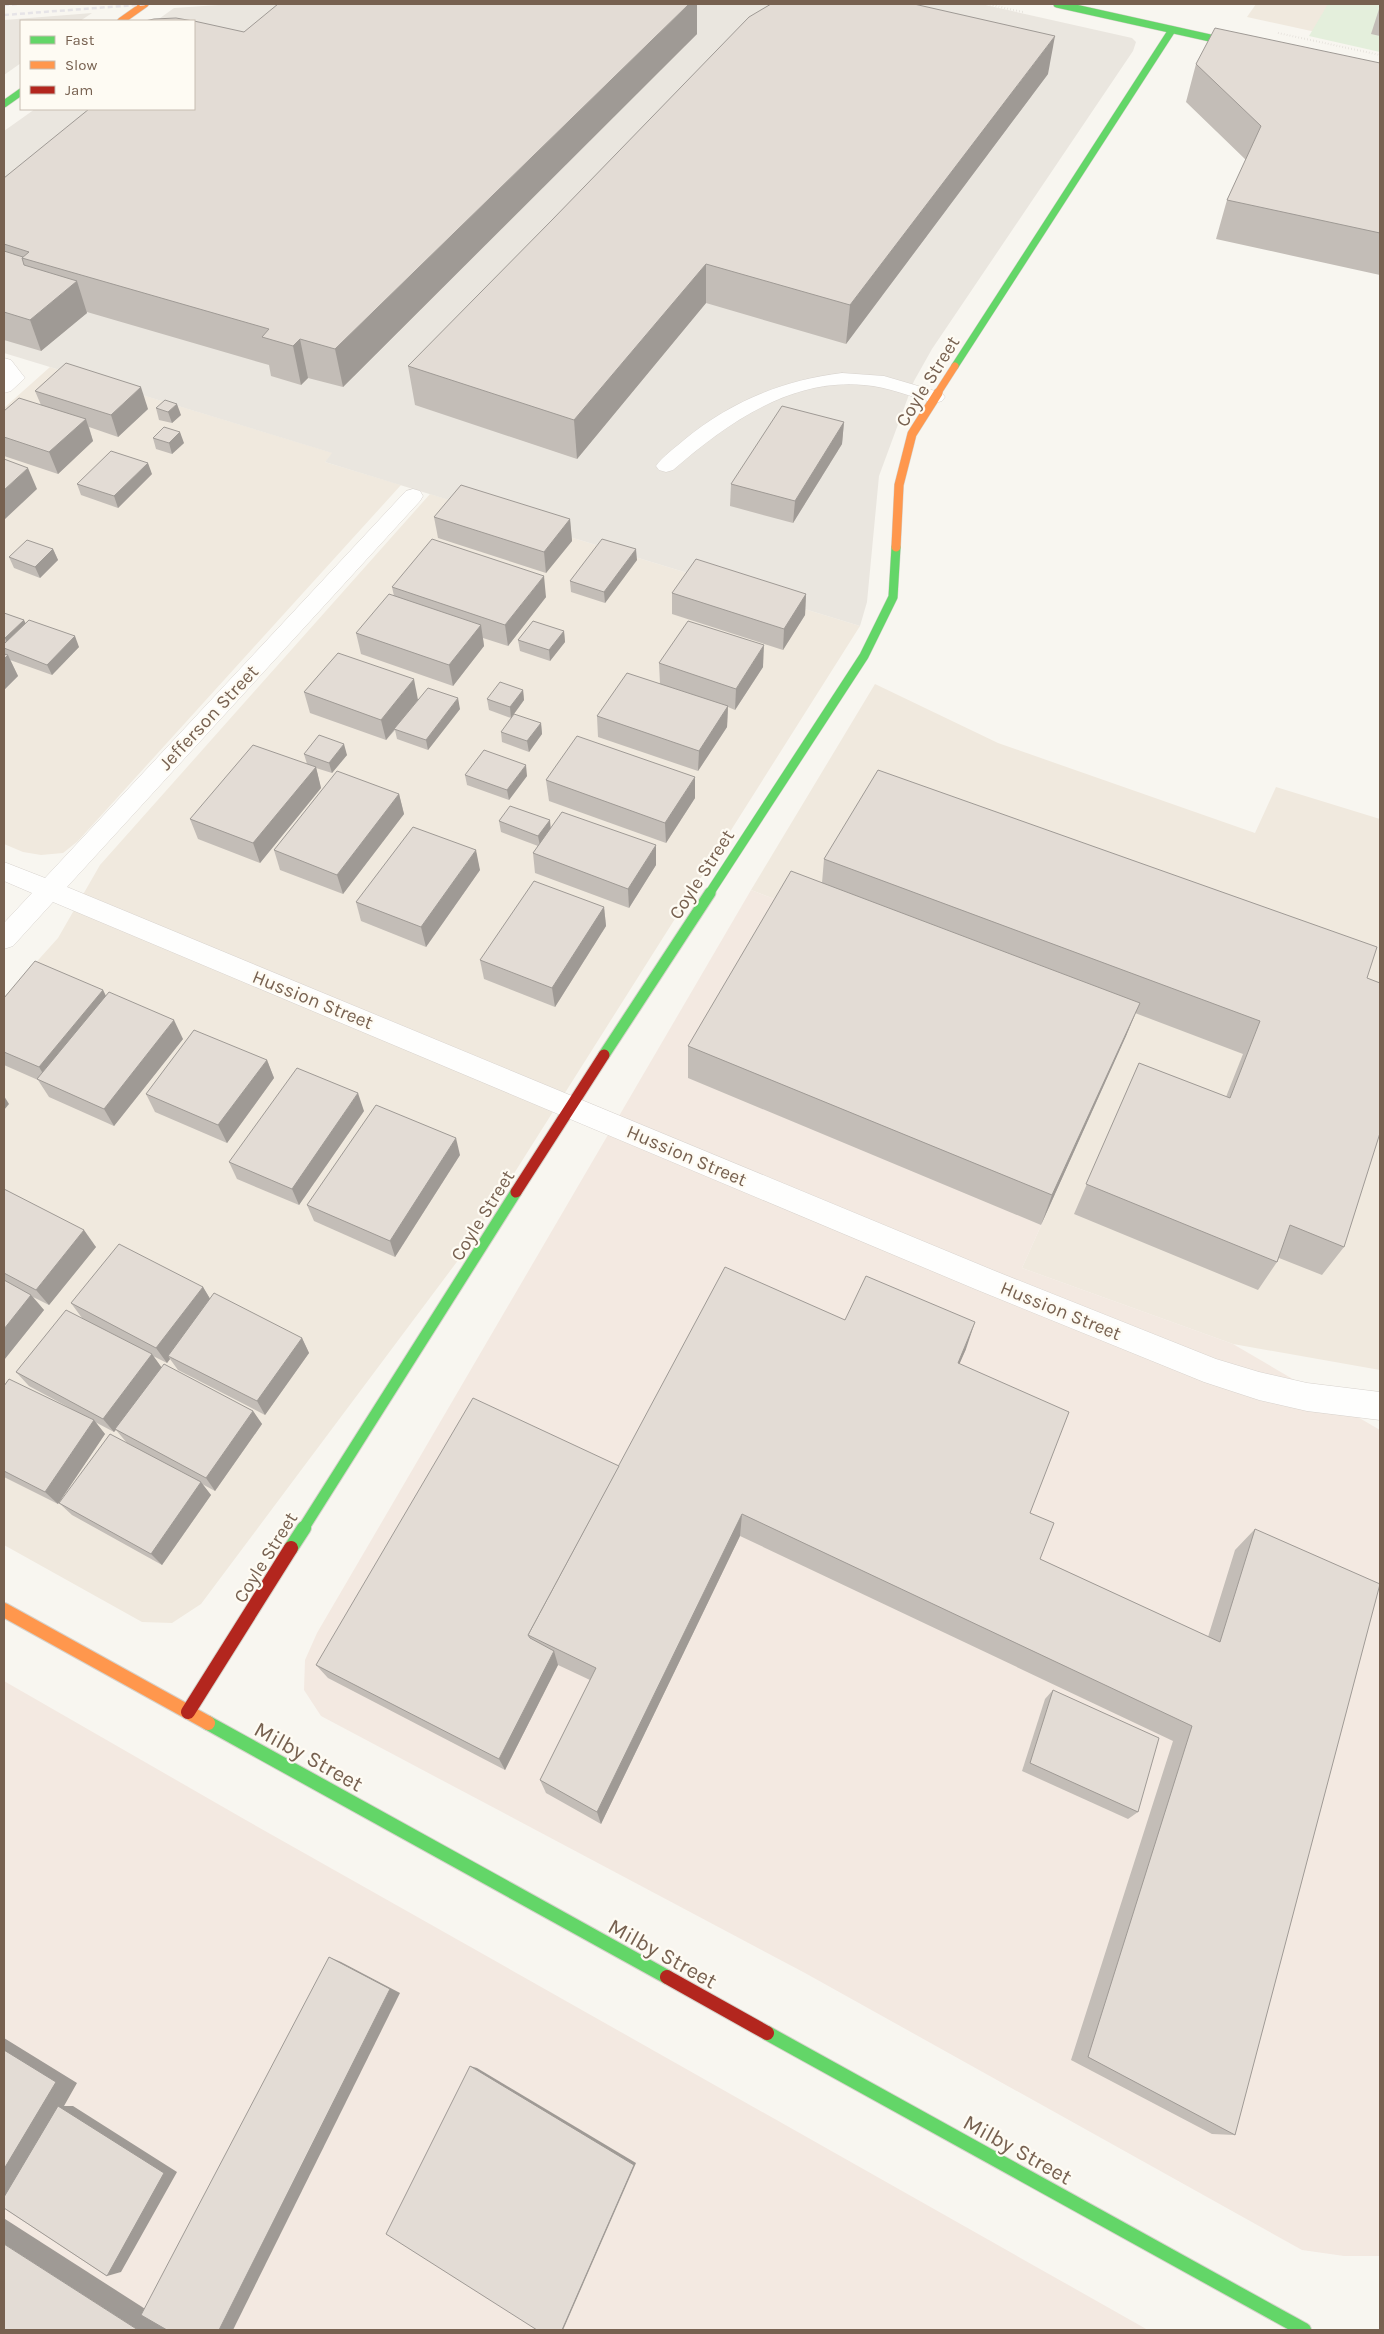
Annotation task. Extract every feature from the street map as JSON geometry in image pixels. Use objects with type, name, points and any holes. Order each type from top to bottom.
[{"type":"street","points":[[122,20],[145,4]]},
{"type":"street","points":[[1057,4],[1259,49]]},
{"type":"street","name":"Coyle Street","points":[[188,1712],[571,1106],[864,656],[893,597],[899,485],[912,434],[1172,30]]},
{"type":"street","points":[[4,104],[20,93]]},
{"type":"street","points":[[666,466],[720,422],[777,392],[823,380],[859,379],[883,382],[935,397]]},
{"type":"street","name":"Jefferson Street","points":[[4,939],[413,496]]},
{"type":"street","name":"Hussion Street","points":[[4,871],[985,1280],[1214,1372],[1259,1386],[1307,1397],[1380,1406]]},
{"type":"street","name":"Milby Street","points":[[4,1610],[1304,2330]]},
{"type":"shaded area","points":[[233,4],[981,4],[1132,38],[1136,42],[1133,51],[932,349],[914,381],[879,476],[867,602],[860,626],[325,462],[332,453],[4,353],[4,131],[34,110],[195,110],[195,20],[157,20],[174,8]]},
{"type":"shaded area","points":[[1256,4],[1380,4],[1380,46],[1247,17]]},
{"type":"shaded area","points":[[92,13],[82,20],[20,20],[20,64],[4,75],[4,20]]},
{"type":"shaded area","points":[[50,367],[333,453],[325,462],[401,485],[78,841],[63,853],[41,855],[23,852],[4,844],[4,408]]},
{"type":"shaded area","points":[[430,494],[860,626],[465,1251],[201,1604],[172,1623],[142,1622],[4,1545],[4,998],[58,938],[100,865]]},
{"type":"shaded area","points":[[875,684],[998,743],[1255,833],[1276,787],[1380,819],[1380,1370],[1233,1344],[1022,1268],[1126,1036],[751,890]]},
{"type":"shaded area","points":[[751,890],[1126,1036],[1022,1268],[1233,1344],[1380,1430],[1379,2256],[1344,2256],[1302,2250],[805,1973],[321,1716],[304,1690],[305,1660],[317,1633]]},
{"type":"shaded area","points":[[4,1681],[244,1819],[1148,2330],[4,2330]]},
{"type":"green space","points":[[1328,4],[1380,4],[1380,52],[1309,36]]},
{"type":"building","points":[[278,4],[689,4],[335,349],[300,339],[293,346],[262,337],[269,329],[22,258],[29,252],[4,244],[4,178],[88,110],[195,110],[195,21],[244,32]]},
{"type":"building","points":[[771,4],[914,4],[1055,36],[850,305],[706,264],[574,420],[408,366],[749,17]]},
{"type":"building","points":[[176,18],[187,20],[150,20]]},
{"type":"building","points":[[1215,28],[1380,63],[1380,233],[1227,200],[1261,126],[1196,64]]},
{"type":"building","points":[[4,251],[23,257],[24,265],[77,281],[30,320],[4,312]]},
{"type":"building","points":[[66,363],[141,387],[111,415],[35,391]]},
{"type":"building","points":[[19,398],[86,419],[49,452],[4,437],[4,411]]},
{"type":"building","points":[[165,400],[177,404],[168,412],[156,408]]},
{"type":"building","points":[[782,406],[844,422],[795,501],[731,484]]},
{"type":"building","points":[[164,427],[180,432],[169,443],[153,438]]},
{"type":"building","points":[[111,451],[148,463],[114,496],[77,484]]},
{"type":"building","points":[[4,459],[28,468],[4,490]]},
{"type":"building","points":[[461,485],[570,519],[544,552],[434,517]]},
{"type":"building","points":[[432,539],[544,576],[505,625],[392,587]]},
{"type":"building","points":[[602,539],[636,549],[604,592],[570,581]]},
{"type":"building","points":[[27,540],[53,549],[35,567],[9,557]]},
{"type":"building","points":[[696,559],[806,594],[784,629],[672,593]]},
{"type":"building","points":[[389,594],[481,625],[449,665],[356,633]]},
{"type":"building","points":[[4,613],[24,620],[5,638],[4,638]]},
{"type":"building","points":[[29,620],[75,636],[47,665],[4,648],[4,644]]},
{"type":"building","points":[[533,621],[564,631],[549,650],[518,640]]},
{"type":"building","points":[[688,621],[764,645],[736,689],[659,663]]},
{"type":"building","points":[[338,653],[414,679],[381,720],[304,692]]},
{"type":"building","points":[[627,673],[728,706],[699,751],[597,716]]},
{"type":"building","points":[[500,682],[523,690],[510,707],[487,699]]},
{"type":"building","points":[[428,688],[458,698],[426,740],[394,729]]},
{"type":"building","points":[[514,714],[541,723],[527,741],[501,732]]},
{"type":"building","points":[[319,735],[344,744],[329,763],[304,754]]},
{"type":"building","points":[[577,736],[695,777],[665,823],[546,780]]},
{"type":"building","points":[[253,745],[316,767],[253,843],[190,819]]},
{"type":"building","points":[[484,750],[526,765],[507,790],[465,775]]},
{"type":"building","points":[[878,770],[1377,947],[1367,978],[1380,983],[1380,1133],[1344,1247],[1290,1225],[1277,1262],[1086,1184],[1139,1063],[1230,1098],[1260,1021],[824,859]]},
{"type":"building","points":[[337,771],[399,794],[337,875],[274,850]]},
{"type":"building","points":[[510,806],[550,820],[538,836],[499,821]]},
{"type":"building","points":[[562,812],[656,845],[628,889],[533,853]]},
{"type":"building","points":[[413,827],[476,850],[421,927],[356,902]]},
{"type":"building","points":[[791,871],[1140,1003],[1052,1195],[688,1046]]},
{"type":"building","points":[[534,881],[604,907],[552,988],[480,960]]},
{"type":"building","points":[[35,961],[103,990],[39,1067],[4,1052],[4,998]]},
{"type":"building","points":[[109,992],[174,1020],[104,1109],[37,1079]]},
{"type":"building","points":[[194,1030],[267,1060],[218,1125],[146,1094]]},
{"type":"building","points":[[297,1068],[358,1093],[292,1189],[229,1162]]},
{"type":"building","points":[[376,1105],[456,1138],[390,1241],[307,1205]]},
{"type":"building","points":[[4,1189],[84,1230],[36,1290],[4,1273]]},
{"type":"building","points":[[119,1244],[203,1287],[156,1348],[71,1303]]},
{"type":"building","points":[[725,1267],[845,1320],[866,1276],[975,1322],[958,1363],[1069,1412],[1030,1513],[1054,1523],[1040,1559],[1220,1642],[1255,1529],[1380,1584],[1235,2135],[1088,2057],[1192,1726],[742,1514],[597,1812],[540,1780],[596,1668],[528,1635]]},
{"type":"building","points":[[4,1280],[31,1295],[4,1329]]},
{"type":"building","points":[[214,1293],[302,1338],[257,1401],[168,1356]]},
{"type":"building","points":[[66,1310],[152,1354],[103,1419],[16,1372]]},
{"type":"building","points":[[164,1364],[253,1411],[206,1478],[115,1429]]},
{"type":"building","points":[[9,1379],[94,1420],[45,1492],[4,1471],[4,1386]]},
{"type":"building","points":[[473,1398],[619,1466],[528,1635],[530,1638],[554,1651],[499,1759],[316,1665]]},
{"type":"building","points":[[110,1434],[201,1482],[151,1554],[59,1503]]},
{"type":"building","points":[[1053,1690],[1159,1738],[1138,1812],[1030,1763]]},
{"type":"building","points":[[329,1957],[390,1989],[219,2330],[167,2330],[141,2315]]},
{"type":"building","points":[[4,2050],[56,2082],[4,2169]]},
{"type":"building","points":[[470,2066],[634,2165],[562,2330],[537,2330],[386,2234]]},
{"type":"building","points":[[58,2106],[164,2173],[107,2276],[4,2208],[4,2197]]},
{"type":"building","points":[[4,2244],[138,2330],[4,2330]]},
{"type":"railway","points":[[4,5],[17,4]]},
{"type":"railway","points":[[4,15],[149,4]]},
{"type":"traffic: fast","points":[[1057,4],[1246,46]]},
{"type":"traffic: fast","points":[[955,366],[1172,30]]},
{"type":"traffic: fast","points":[[4,104],[20,93]]},
{"type":"traffic: fast","points":[[604,1055],[864,656],[893,597],[896,547]]},
{"type":"traffic: fast","points":[[291,1548],[516,1192]]},
{"type":"traffic: fast","points":[[208,1723],[667,1977]]},
{"type":"traffic: fast","points":[[767,2033],[1304,2330]]},
{"type":"traffic: slow","points":[[122,20],[145,4]]},
{"type":"traffic: slow","points":[[896,547],[899,485],[912,434],[955,366]]},
{"type":"traffic: slow","points":[[4,1610],[208,1723]]},
{"type":"traffic: jam","points":[[516,1192],[604,1055]]},
{"type":"traffic: jam","points":[[188,1712],[291,1548]]},
{"type":"traffic: jam","points":[[667,1977],[767,2033]]}]
